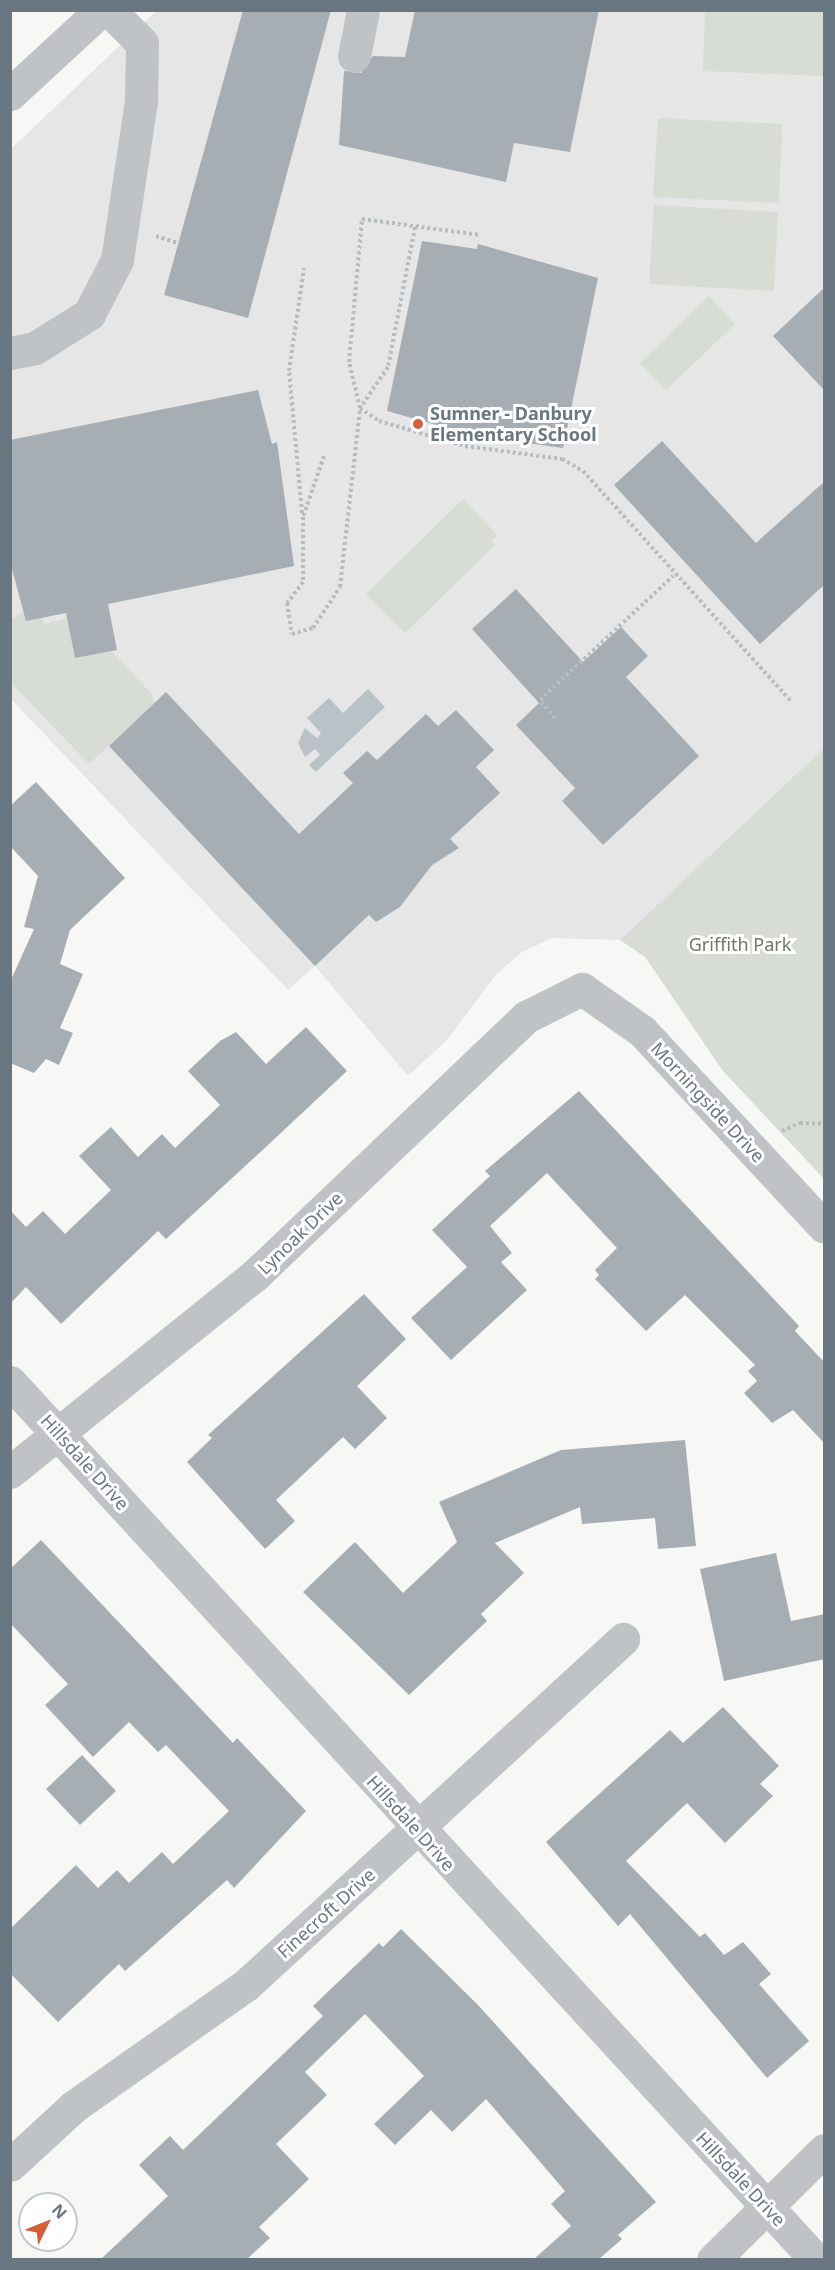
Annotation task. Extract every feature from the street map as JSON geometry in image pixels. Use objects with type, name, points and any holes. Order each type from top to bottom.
[{"type":"street","points":[[10,94],[101,10]]},
{"type":"street","points":[[10,353],[35,348],[89,314],[117,260],[141,101],[142,43],[109,10]]},
{"type":"street","points":[[354,56],[363,10]]},
{"type":"street","name":"Morningside Drive","points":[[582,989],[642,1031],[825,1227]]},
{"type":"street","name":"Lynoak Drive","points":[[10,1472],[254,1276],[526,1017],[582,989]]},
{"type":"street","name":"Hillsdale Drive","points":[[10,1382],[60,1433],[417,1831],[816,2259]]},
{"type":"street","name":"Finecroft Drive","points":[[10,2165],[73,2107],[246,1985],[417,1831],[623,1639]]},
{"type":"street","points":[[712,2259],[825,2150]]},
{"type":"path","points":[[304,268],[289,371],[303,517],[303,582],[286,603],[292,634],[313,628],[340,587],[360,408],[349,362],[362,219],[480,236]]},
{"type":"path","points":[[360,408],[388,367],[415,227]]},
{"type":"path","points":[[360,408],[379,420],[465,446],[562,459],[601,485],[673,576],[791,701]]},
{"type":"path","points":[[303,517],[324,456]]},
{"type":"path","points":[[555,718],[540,700],[673,576]]},
{"type":"path","points":[[777,1133],[800,1123],[825,1124]]},
{"type":"shaded area","name":"Sumner - Danbury Elementary School","points":[[156,11],[824,11],[824,748],[620,940],[552,938],[520,953],[494,977],[447,1040],[408,1076],[315,966],[288,990],[11,699],[11,149]]},
{"type":"shaded area","points":[[368,689],[385,707],[316,772],[309,765],[320,755],[315,749],[305,757],[298,743],[305,728],[317,738],[321,733],[307,718],[329,698],[343,713]]},
{"type":"green space","points":[[705,11],[824,11],[824,76],[703,71]]},
{"type":"green space","points":[[658,118],[782,124],[779,203],[653,197]]},
{"type":"green space","points":[[654,205],[778,212],[774,291],[649,284]]},
{"type":"green space","points":[[709,296],[735,324],[666,390],[640,363]]},
{"type":"green space","points":[[463,499],[497,535],[491,541],[495,545],[405,633],[366,594]]},
{"type":"green space","points":[[24,611],[42,618],[44,624],[67,618],[75,658],[111,651],[152,694],[154,703],[89,764],[11,683],[10,620]]},
{"type":"green space","name":"Griffith Park","points":[[824,748],[824,1179],[723,1071],[645,957],[620,940]]},
{"type":"building","points":[[243,10],[331,10],[248,318],[164,295]]},
{"type":"building","points":[[415,10],[599,10],[570,152],[514,143],[506,182],[339,145],[344,71],[361,73],[373,56],[405,57]]},
{"type":"building","points":[[422,241],[477,249],[478,244],[598,278],[563,448],[472,435],[387,411]]},
{"type":"building","points":[[825,287],[825,391],[773,336]]},
{"type":"building","points":[[258,390],[272,444],[277,442],[294,566],[108,604],[117,650],[75,658],[66,613],[26,621],[10,562],[10,440]]},
{"type":"building","points":[[662,441],[756,543],[825,481],[825,584],[760,644],[614,485]]},
{"type":"building","points":[[516,589],[583,662],[621,627],[648,656],[626,677],[699,756],[603,845],[562,801],[575,788],[516,725],[539,703],[472,629]]},
{"type":"building","points":[[166,692],[299,834],[353,783],[343,773],[367,751],[377,760],[426,714],[438,726],[456,710],[494,750],[476,767],[500,793],[450,839],[459,848],[432,865],[400,907],[376,922],[369,915],[315,966],[109,746]]},
{"type":"building","points":[[36,782],[125,878],[70,930],[60,964],[83,974],[60,1028],[73,1033],[59,1065],[46,1059],[34,1073],[10,1063],[10,982],[34,929],[24,927],[38,876],[10,846],[10,806]]},
{"type":"building","points":[[306,1027],[347,1071],[268,1145],[166,1239],[158,1231],[61,1324],[26,1287],[10,1304],[10,1210],[26,1227],[43,1211],[65,1234],[111,1190],[79,1156],[111,1127],[138,1157],[162,1134],[175,1148],[220,1105],[188,1071],[220,1041],[236,1032],[266,1064]]},
{"type":"building","points":[[579,1091],[799,1326],[795,1331],[825,1363],[825,1444],[793,1410],[772,1423],[744,1393],[757,1381],[748,1371],[755,1365],[685,1295],[646,1331],[595,1279],[599,1275],[595,1270],[617,1248],[547,1173],[490,1226],[512,1253],[501,1262],[527,1290],[451,1360],[411,1318],[467,1267],[432,1230],[490,1176],[485,1171]]},
{"type":"building","points":[[364,1294],[406,1339],[357,1386],[387,1418],[355,1449],[343,1437],[276,1500],[295,1521],[265,1549],[187,1462],[212,1438],[208,1435]]},
{"type":"building","points":[[685,1440],[696,1546],[658,1549],[655,1518],[582,1524],[580,1507],[495,1543],[524,1573],[481,1614],[487,1621],[409,1695],[303,1592],[355,1542],[403,1593],[457,1542],[439,1502],[561,1450]]},
{"type":"building","points":[[41,1540],[233,1743],[237,1738],[306,1811],[234,1888],[227,1880],[125,1971],[119,1964],[58,2022],[10,1973],[10,1929],[76,1865],[98,1888],[117,1870],[129,1883],[162,1852],[173,1864],[229,1811],[166,1745],[158,1752],[129,1722],[93,1757],[45,1705],[68,1684],[10,1623],[10,1569]]},
{"type":"building","points":[[776,1553],[791,1621],[825,1614],[825,1659],[724,1681],[700,1569]]},
{"type":"building","points":[[723,1707],[779,1766],[760,1784],[773,1796],[725,1843],[687,1803],[626,1861],[700,1937],[705,1933],[724,1955],[743,1942],[771,1974],[759,1984],[809,2041],[767,2078],[630,1914],[618,1926],[546,1842],[670,1730],[683,1743]]},
{"type":"building","points":[[82,1755],[116,1791],[80,1825],[46,1789]]},
{"type":"building","points":[[401,1929],[478,2005],[656,2202],[618,2235],[622,2239],[599,2259],[534,2259],[571,2226],[551,2204],[565,2191],[486,2099],[452,2132],[431,2110],[395,2145],[374,2124],[424,2076],[365,2014],[305,2072],[327,2095],[276,2144],[309,2179],[259,2227],[270,2238],[247,2259],[101,2259],[168,2196],[139,2165],[170,2136],[183,2150],[323,2016],[313,2006],[379,1943],[383,1947]]},
{"type":"place","name":"Sumner - Danbury Elementary School","points":[[418,424]]}]
